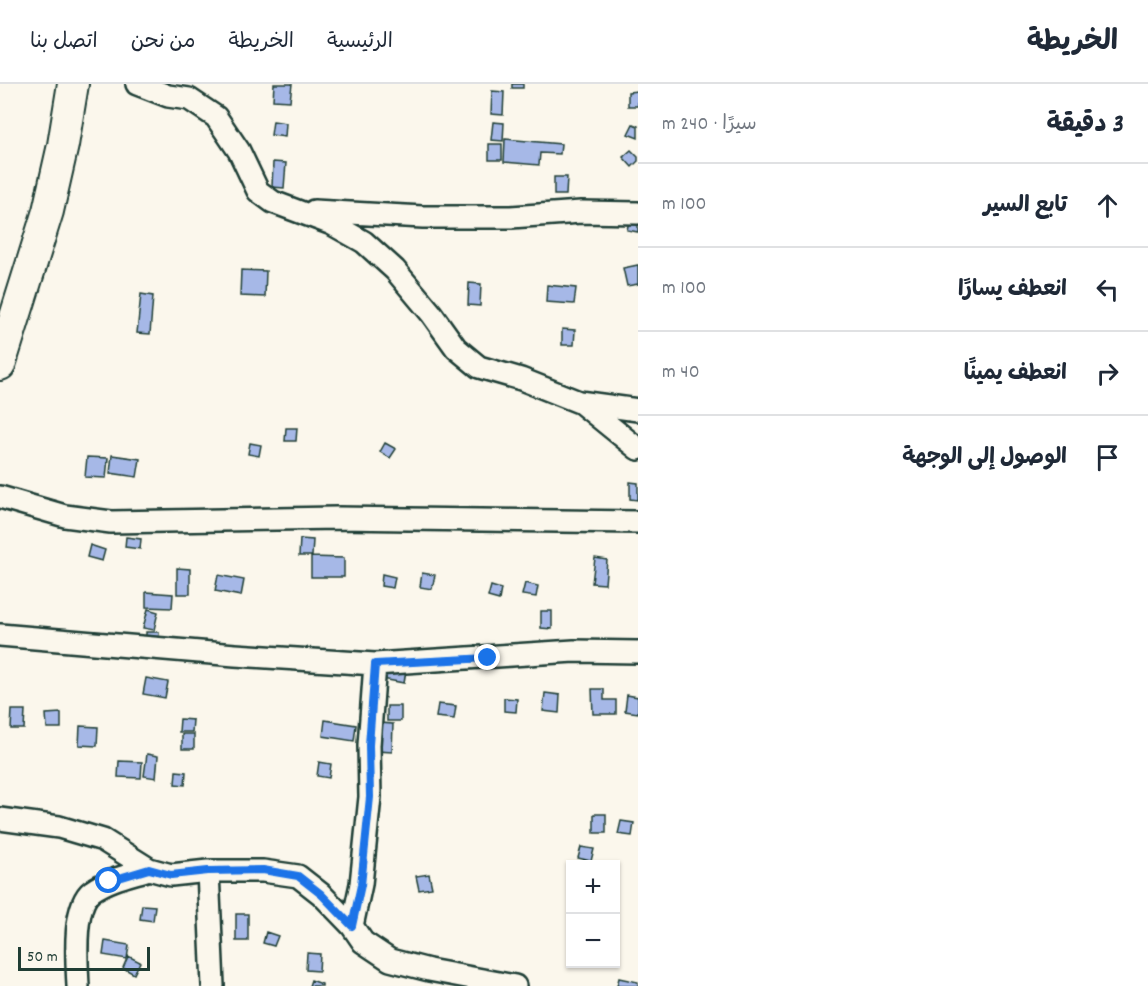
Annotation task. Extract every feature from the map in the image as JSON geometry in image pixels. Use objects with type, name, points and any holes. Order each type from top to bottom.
[{"type":"highway","points":[[0,365],[48,211],[63,145],[73,84]]},
{"type":"street","points":[[137,84],[168,96],[189,99],[216,117],[239,151],[258,191],[273,202],[332,224],[363,242],[395,270],[456,348],[479,367],[521,379],[579,402],[638,410]]},
{"type":"street","points":[[292,210],[423,217],[511,217],[581,212],[638,213]]},
{"type":"street","points":[[579,402],[638,449]]},
{"type":"street","points":[[0,497],[64,516],[111,522],[337,519],[638,522]]},
{"type":"street","points":[[0,635],[235,656],[375,664],[574,651],[638,652]]},
{"type":"street","points":[[352,926],[361,885],[370,797],[369,745],[375,664]]},
{"type":"street","points":[[0,819],[59,827],[103,840],[149,869],[171,875],[208,871],[263,870],[298,876],[321,894],[352,926],[363,942],[390,960],[429,970],[515,986]]},
{"type":"street","points":[[78,986],[77,933],[86,898],[92,891],[109,881],[149,869]]},
{"type":"street","points":[[208,871],[213,986]]},
{"type":"building","points":[[274,84],[292,84],[290,101],[273,100]]},
{"type":"building","points":[[512,84],[523,84],[523,88],[512,88]]},
{"type":"building","points":[[492,91],[504,92],[503,115],[491,114]]},
{"type":"building","points":[[638,91],[638,106],[628,106],[628,92]]},
{"type":"building","points":[[273,121],[286,123],[285,137],[271,135]]},
{"type":"building","points":[[493,122],[504,123],[503,141],[491,140]]},
{"type":"building","points":[[633,124],[638,126],[638,138],[628,134]]},
{"type":"building","points":[[505,139],[561,144],[560,154],[540,153],[539,165],[504,162]]},
{"type":"building","points":[[489,144],[502,144],[502,160],[489,160]]},
{"type":"building","points":[[631,150],[638,157],[638,161],[632,167],[623,157]]},
{"type":"building","points":[[273,162],[286,163],[284,188],[272,187]]},
{"type":"building","points":[[554,177],[567,177],[566,195],[554,195]]},
{"type":"building","points":[[630,217],[638,218],[638,232],[627,230]]},
{"type":"building","points":[[638,265],[638,284],[627,286],[623,268]]},
{"type":"building","points":[[241,270],[266,271],[265,297],[240,296]]},
{"type":"building","points":[[469,283],[481,284],[480,306],[468,305]]},
{"type":"building","points":[[547,285],[576,288],[574,304],[546,302]]},
{"type":"building","points":[[141,294],[153,296],[150,334],[137,333]]},
{"type":"building","points":[[562,329],[575,330],[574,345],[562,345]]},
{"type":"building","points":[[286,428],[297,428],[296,441],[285,441]]},
{"type":"building","points":[[250,443],[261,445],[259,456],[248,454]]},
{"type":"building","points":[[385,443],[396,449],[390,458],[380,452]]},
{"type":"building","points":[[112,455],[140,459],[137,477],[110,473]]},
{"type":"building","points":[[87,457],[108,458],[106,478],[85,477]]},
{"type":"building","points":[[630,482],[638,483],[638,500],[630,499]]},
{"type":"building","points":[[126,537],[141,539],[140,549],[125,547]]},
{"type":"building","points":[[300,539],[313,540],[312,556],[299,556]]},
{"type":"building","points":[[90,545],[105,550],[102,561],[87,557]]},
{"type":"building","points":[[311,557],[344,558],[344,577],[311,577]]},
{"type":"building","points":[[595,558],[607,560],[605,584],[592,583]]},
{"type":"building","points":[[177,568],[190,569],[190,594],[177,594]]},
{"type":"building","points":[[422,573],[435,575],[432,589],[420,587]]},
{"type":"building","points":[[382,574],[395,577],[393,588],[381,586]]},
{"type":"building","points":[[218,575],[244,580],[241,596],[215,591]]},
{"type":"building","points":[[525,583],[538,586],[536,597],[522,595]]},
{"type":"building","points":[[491,586],[501,589],[499,600],[488,597]]},
{"type":"building","points":[[146,592],[173,594],[172,608],[146,607]]},
{"type":"building","points":[[148,609],[158,612],[154,630],[143,628]]},
{"type":"building","points":[[541,611],[552,611],[552,629],[541,628]]},
{"type":"building","points":[[146,632],[159,632],[158,651],[146,651]]},
{"type":"building","points":[[385,666],[406,670],[404,683],[382,679]]},
{"type":"building","points":[[146,678],[168,682],[165,698],[143,694]]},
{"type":"building","points":[[592,689],[604,689],[604,700],[616,700],[616,714],[593,714]]},
{"type":"building","points":[[545,693],[560,695],[559,713],[543,711]]},
{"type":"building","points":[[627,695],[638,697],[638,713],[625,711]]},
{"type":"building","points":[[504,698],[517,699],[516,712],[504,711]]},
{"type":"building","points":[[438,704],[456,706],[454,719],[436,717]]},
{"type":"building","points":[[387,706],[401,706],[401,721],[387,721]]},
{"type":"building","points":[[12,710],[25,710],[24,729],[11,729]]},
{"type":"building","points":[[61,713],[61,728],[47,728],[46,714]]},
{"type":"building","points":[[180,719],[193,720],[192,732],[179,732]]},
{"type":"building","points":[[325,720],[356,725],[354,741],[323,736]]},
{"type":"building","points":[[379,723],[393,724],[392,752],[377,751]]},
{"type":"building","points":[[80,726],[98,727],[97,746],[79,745]]},
{"type":"building","points":[[182,734],[194,734],[194,749],[182,749]]},
{"type":"building","points":[[147,754],[158,756],[156,778],[144,776]]},
{"type":"building","points":[[119,761],[142,762],[141,778],[118,777]]},
{"type":"building","points":[[319,762],[331,764],[329,778],[317,776]]},
{"type":"building","points":[[176,771],[186,772],[185,785],[175,784]]},
{"type":"building","points":[[594,814],[606,814],[606,833],[594,833]]},
{"type":"building","points":[[621,821],[634,823],[632,836],[618,834]]},
{"type":"building","points":[[581,847],[594,849],[591,860],[578,858]]},
{"type":"building","points":[[429,874],[432,888],[419,890],[416,876]]},
{"type":"building","points":[[142,905],[155,906],[153,921],[140,919]]},
{"type":"building","points":[[236,914],[248,914],[248,941],[236,941]]},
{"type":"building","points":[[266,932],[278,936],[274,946],[263,943]]},
{"type":"building","points":[[105,941],[129,945],[127,959],[103,955]]},
{"type":"building","points":[[307,953],[320,954],[319,971],[306,970]]},
{"type":"building","points":[[128,956],[140,962],[134,974],[123,968]]},
{"type":"building","points":[[619,978],[638,982],[638,986],[617,986]]},
{"type":"building","points":[[311,980],[322,984],[322,986],[309,986]]},
{"type":"route","points":[[109,881],[149,869],[171,875],[208,871],[263,870],[298,876],[321,894],[352,926],[361,885],[370,797],[369,745],[375,664],[488,658]]}]
